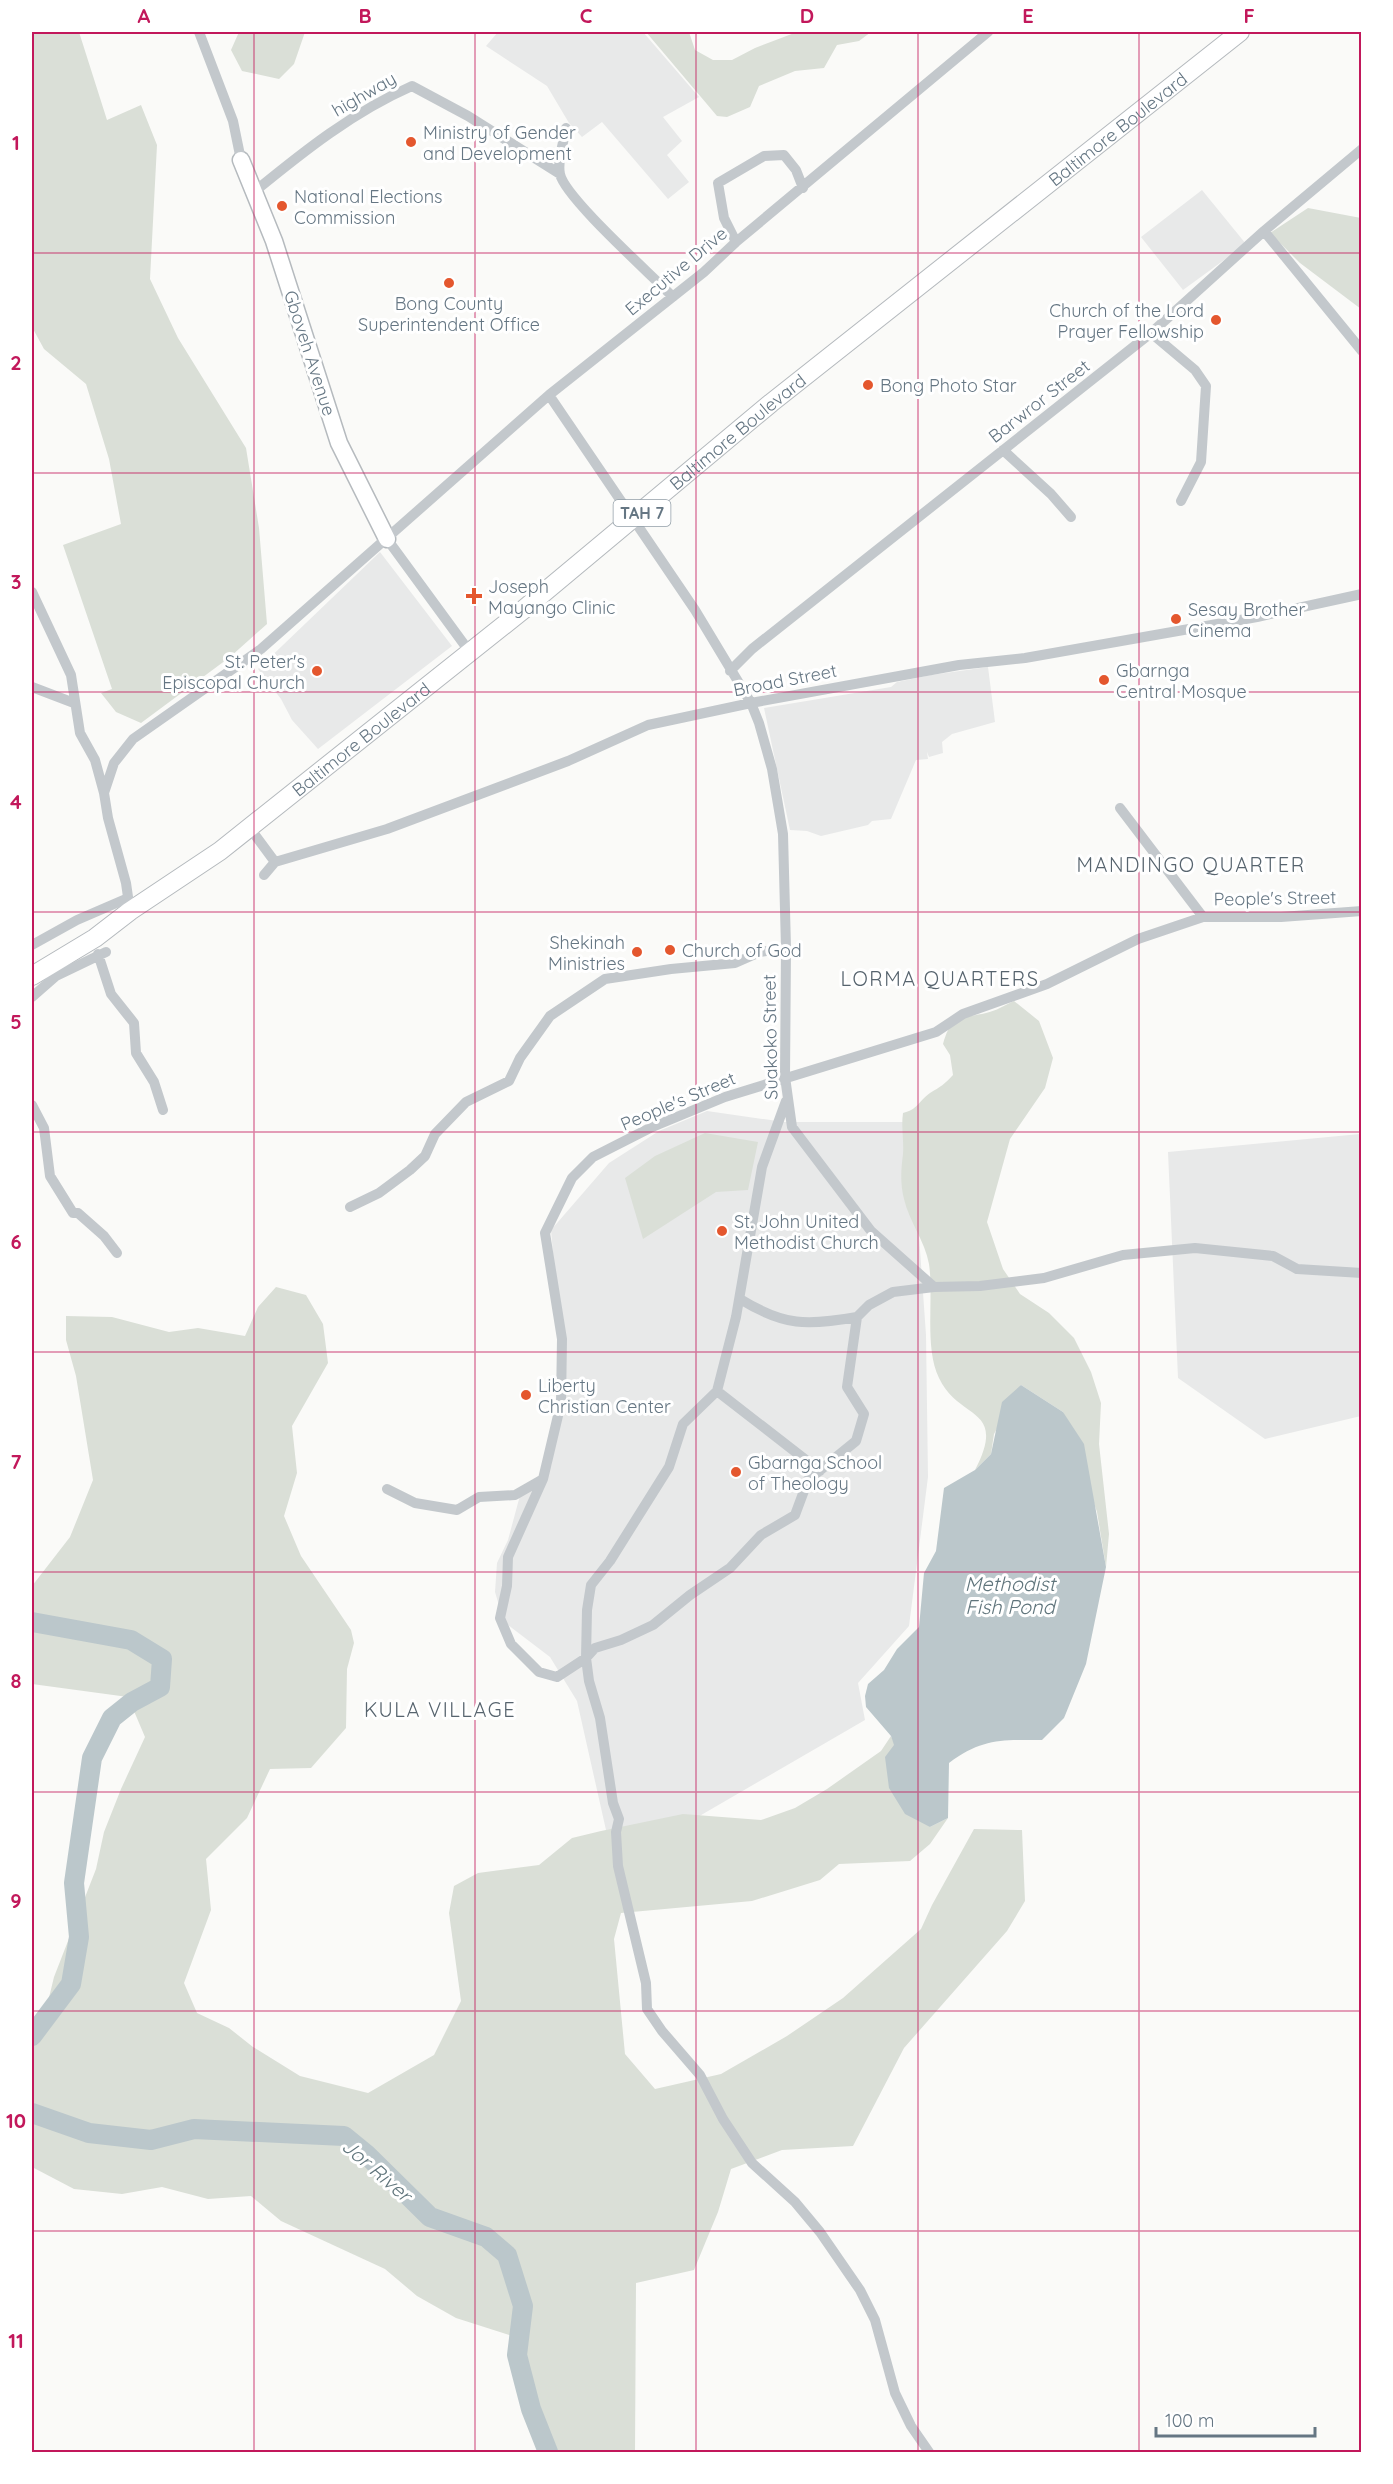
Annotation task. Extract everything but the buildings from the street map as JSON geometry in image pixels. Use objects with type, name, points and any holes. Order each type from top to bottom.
[{"type":"highway","name":"Baltimore Boulevard","points":[[32,976],[95,938],[129,904],[220,851],[632,520],[771,403],[1240,32]]},
{"type":"main road","name":"Gboveh Avenue","points":[[241,160],[274,241],[339,443],[387,539]]},
{"type":"street","name":"Gboveh Avenue","points":[[199,32],[233,121],[241,160]]},
{"type":"street","name":"Executive Drive","points":[[104,793],[114,764],[133,740],[261,649],[549,395],[673,297],[988,32]]},
{"type":"street","name":"highway","points":[[254,192],[316,141],[385,98],[412,86],[468,116],[560,174],[570,192],[610,236],[673,297]]},
{"type":"street","points":[[560,174],[566,128]]},
{"type":"street","name":"Barwror Street","points":[[730,671],[752,649],[1151,333],[1264,231],[1362,149]]},
{"type":"street","points":[[736,242],[724,218],[718,183],[764,156],[784,155],[796,170],[802,188]]},
{"type":"street","points":[[1264,231],[1362,351]]},
{"type":"street","points":[[1151,333],[1196,370],[1206,386],[1206,414],[1201,462],[1181,501]]},
{"type":"street","name":"Suakoko Street","points":[[549,395],[695,610],[751,703],[772,769],[783,834],[786,948],[785,1077],[786,1101],[792,1127],[871,1231],[934,1287]]},
{"type":"street","points":[[1003,450],[1051,494],[1071,517]]},
{"type":"street","name":"Gboveh Avenue","points":[[387,539],[469,651]]},
{"type":"street","points":[[32,592],[71,675],[80,733],[95,760],[129,904],[77,920],[32,945]]},
{"type":"street","name":"Broad Street","points":[[275,862],[387,829],[568,761],[648,725],[751,703],[959,665],[1025,657],[1257,617],[1362,594]]},
{"type":"street","points":[[32,687],[74,703]]},
{"type":"street","points":[[1120,808],[1203,917]]},
{"type":"street","points":[[249,828],[275,862],[264,875]]},
{"type":"street","name":"People's Street","points":[[857,1317],[847,1387],[864,1414],[856,1441],[808,1480],[795,1515],[760,1535],[730,1568],[690,1595],[654,1625],[621,1640],[595,1648],[586,1658],[557,1677],[539,1672],[511,1644],[500,1618],[507,1586],[508,1557],[543,1479],[561,1402],[562,1340],[545,1233],[572,1178],[593,1157],[650,1128],[724,1097],[936,1032],[963,1014],[1047,984],[1138,939],[1203,917],[1281,916],[1362,911]]},
{"type":"street","points":[[350,1207],[379,1193],[410,1170],[424,1156],[435,1134],[466,1102],[509,1082],[520,1058],[550,1016],[605,980],[670,969],[735,963],[760,952],[786,948]]},
{"type":"street","points":[[32,997],[56,976],[102,953],[111,994],[134,1023],[136,1053],[154,1083],[163,1110]]},
{"type":"street","points":[[786,1101],[762,1167],[740,1299],[717,1391],[683,1424],[669,1467],[610,1561],[591,1586],[587,1610],[586,1658],[589,1681],[600,1718],[613,1803],[619,1819],[616,1832],[618,1866],[645,1983],[647,2009],[662,2031],[700,2075],[723,2119],[752,2163],[795,2202],[820,2232],[860,2290],[875,2320],[895,2393],[911,2426],[929,2452]]},
{"type":"street","points":[[32,1105],[44,1128],[50,1176],[56,1190],[73,1213],[78,1213],[104,1236],[117,1253]]},
{"type":"street","points":[[740,1299],[753,1307],[799,1323],[819,1324],[857,1317],[869,1305],[893,1292],[934,1287],[980,1286],[1044,1278],[1123,1255],[1195,1248],[1274,1256],[1297,1269],[1362,1272]]},
{"type":"street","points":[[717,1391],[820,1471]]},
{"type":"street","points":[[387,1489],[415,1503],[456,1510],[479,1497],[515,1495],[543,1479]]},
{"type":"shaded area","points":[[32,32],[79,32],[107,120],[141,105],[157,145],[150,279],[178,338],[246,448],[259,528],[267,624],[230,657],[141,723],[116,712],[101,693],[112,689],[63,545],[121,524],[109,459],[86,384],[44,349],[32,327]]},
{"type":"shaded area","points":[[239,32],[305,32],[294,64],[279,79],[242,71],[231,50]]},
{"type":"shaded area","points":[[498,32],[643,32],[699,97],[663,117],[682,141],[667,155],[689,182],[668,199],[602,122],[582,137],[569,123],[547,86],[486,46]]},
{"type":"shaded area","points":[[646,32],[689,32],[695,50],[713,60],[732,60],[755,48],[797,32],[871,32],[859,41],[837,45],[824,68],[795,71],[759,86],[750,107],[727,117],[717,116]]},
{"type":"shaded area","points":[[1202,190],[1246,244],[1183,290],[1141,237]]},
{"type":"shaded area","points":[[1308,208],[1361,218],[1361,309],[1300,263],[1270,233]]},
{"type":"shaded area","points":[[380,552],[452,646],[318,749],[292,720],[281,699],[258,669]]},
{"type":"shaded area","points":[[988,667],[995,722],[952,734],[942,742],[943,753],[929,757],[927,752],[928,759],[916,760],[891,819],[872,821],[868,825],[821,836],[807,831],[790,830],[764,708],[891,687],[897,682],[931,675]]},
{"type":"shaded area","points":[[1014,1001],[1039,1021],[1053,1058],[1045,1088],[1010,1139],[987,1222],[1003,1269],[1020,1294],[1049,1313],[1074,1338],[1091,1372],[1101,1403],[1099,1444],[1109,1534],[1106,1567],[1097,1512],[1063,1412],[1021,1385],[994,1434],[991,1454],[975,1470],[984,1449],[986,1435],[983,1424],[977,1416],[948,1392],[934,1366],[929,1264],[906,1207],[903,1193],[901,1176],[903,1113],[915,1107],[953,1075],[950,1055],[943,1044],[950,1026],[964,1017],[990,1012]]},
{"type":"shaded area","name":"Gbarnga School of Theology","points":[[707,1111],[784,1122],[911,1122],[926,1335],[928,1477],[909,1626],[858,1683],[865,1720],[684,1825],[606,1830],[577,1701],[550,1657],[504,1622],[495,1592],[497,1563],[508,1540],[522,1488],[551,1467],[562,1360],[551,1230],[609,1163],[659,1131]]},
{"type":"shaded area","points":[[705,1133],[758,1142],[748,1190],[716,1192],[643,1239],[625,1178],[655,1156]]},
{"type":"shaded area","points":[[1360,1134],[1361,1416],[1265,1439],[1178,1378],[1168,1152]]},
{"type":"shaded area","points":[[276,1287],[306,1295],[323,1324],[328,1363],[292,1426],[297,1473],[284,1516],[301,1556],[351,1630],[354,1643],[347,1669],[346,1728],[311,1768],[270,1769],[247,1818],[206,1859],[211,1910],[184,1983],[197,2013],[229,2028],[253,2047],[300,2076],[368,2093],[434,2055],[461,2001],[449,1913],[454,1886],[478,1873],[539,1865],[572,1838],[601,1831],[683,1814],[761,1820],[795,1808],[827,1789],[881,1751],[891,1736],[930,1827],[948,1818],[930,1844],[910,1861],[839,1864],[820,1880],[752,1901],[621,1913],[614,1939],[625,2054],[655,2089],[721,2074],[787,2036],[843,1998],[921,1929],[974,1829],[1022,1830],[1025,1901],[1007,1931],[904,2048],[853,2146],[782,2150],[731,2169],[718,2212],[694,2270],[636,2283],[635,2452],[538,2452],[536,2429],[512,2336],[456,2318],[417,2296],[385,2269],[281,2221],[251,2196],[208,2199],[162,2187],[122,2194],[74,2189],[32,2167],[32,2037],[46,2010],[54,1977],[96,1869],[104,1832],[145,1737],[128,1697],[32,1684],[32,1586],[70,1537],[93,1480],[76,1376],[66,1340],[66,1316],[112,1317],[169,1332],[198,1328],[245,1336],[258,1307]]},
{"type":"water","name":"Methodist Fish Pond","points":[[1021,1385],[1063,1412],[1084,1444],[1106,1567],[1086,1664],[1064,1718],[1042,1740],[993,1742],[972,1749],[949,1763],[948,1818],[930,1827],[905,1814],[889,1788],[885,1757],[894,1745],[891,1736],[866,1707],[865,1696],[868,1684],[884,1670],[897,1649],[919,1627],[924,1573],[936,1551],[944,1488],[975,1470],[991,1454],[1002,1402]]},
{"type":"waterway","name":"Jor River","points":[[32,1622],[131,1640],[162,1659],[160,1687],[132,1702],[112,1718],[92,1758],[74,1883],[79,1937],[71,1984],[32,2036]]},
{"type":"waterway","name":"Jor River","points":[[32,2113],[89,2133],[151,2140],[194,2129],[344,2136],[366,2154],[430,2217],[486,2237],[507,2255],[523,2306],[517,2355],[531,2409],[548,2452]]},
{"type":"place","name":"Ministry of Gender and Development","points":[[411,142]]},
{"type":"place","name":"National Elections Commission","points":[[282,206]]},
{"type":"place","name":"Bong County Superintendent Office","points":[[449,283]]},
{"type":"place","name":"Church of the Lord Prayer Fellowship","points":[[1216,320]]},
{"type":"place","name":"Bong Photo Star","points":[[868,385]]},
{"type":"place","name":"Joseph Mayango Clinic","points":[[474,596]]},
{"type":"place","name":"Sesay Brother Cinema","points":[[1176,619]]},
{"type":"place","name":"St. Peter's Episcopal Church","points":[[317,671]]},
{"type":"place","name":"Gbarnga Central Mosque","points":[[1104,680]]},
{"type":"place","name":"Church of God","points":[[670,950]]},
{"type":"place","name":"Shekinah Ministries","points":[[637,952]]},
{"type":"place","name":"St. John United Methodist Church","points":[[722,1231]]},
{"type":"place","name":"Liberty Christian Center","points":[[526,1395]]},
{"type":"place","name":"Gbarnga School of Theology","points":[[736,1472]]},
{"type":"district","name":"MANDINGO QUARTER","points":[[1191,864]]},
{"type":"district","name":"LORMA QUARTERS","points":[[940,978]]},
{"type":"district","name":"KULA VILLAGE","points":[[440,1709]]}]
